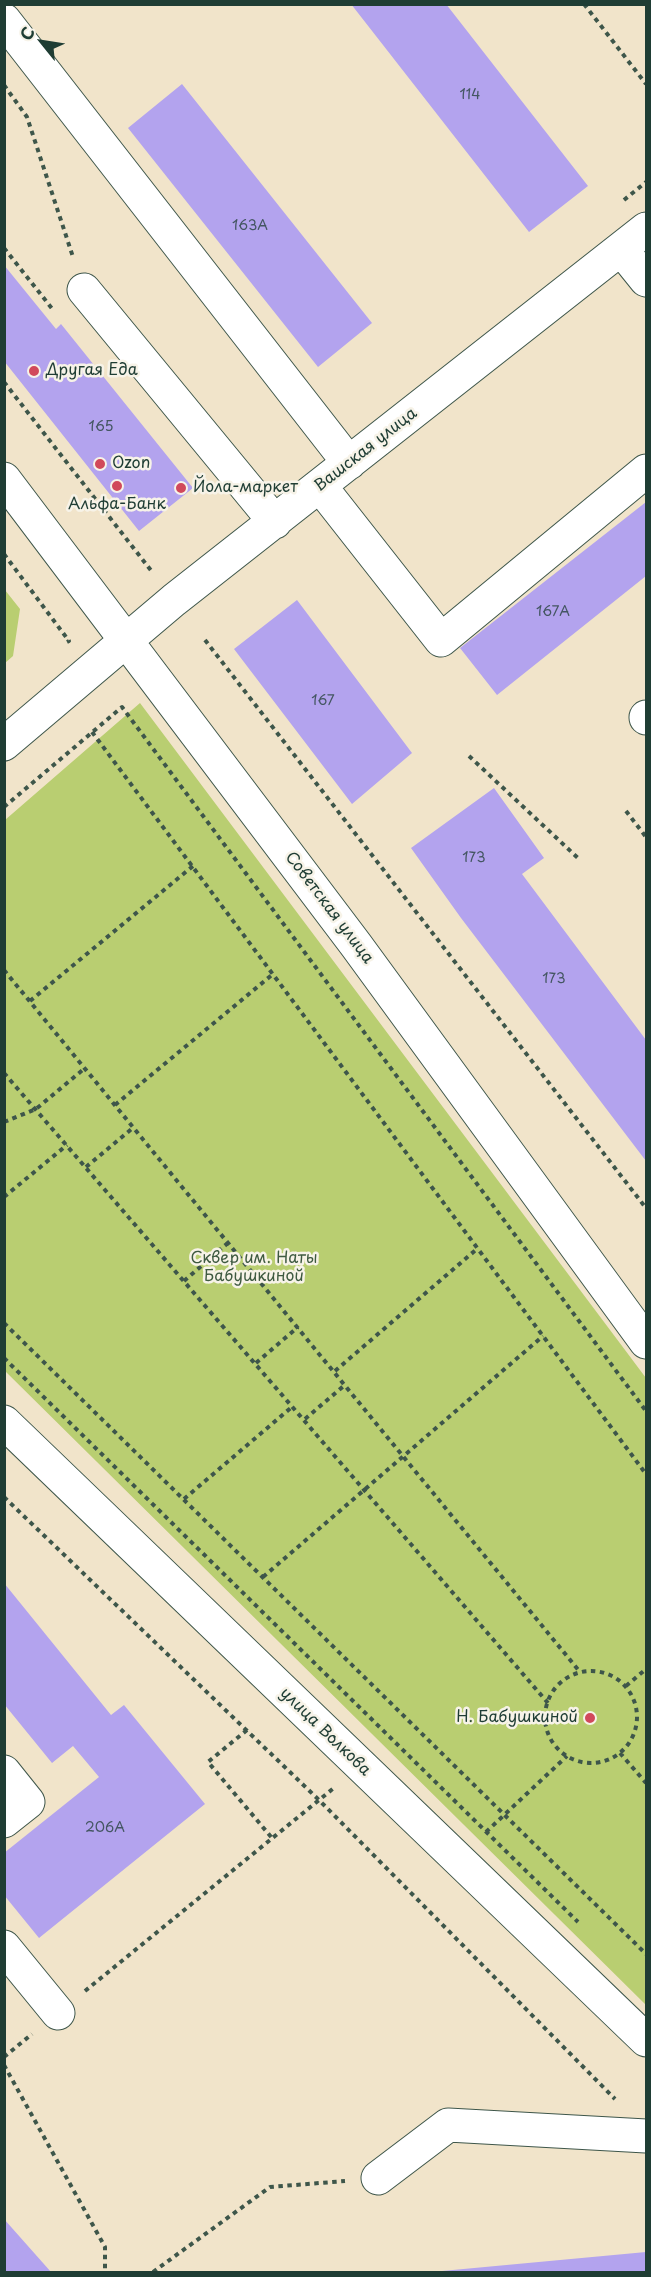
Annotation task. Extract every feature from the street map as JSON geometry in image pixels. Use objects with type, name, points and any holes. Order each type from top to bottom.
[{"type":"street","points":[[4,20],[349,463]]},
{"type":"street","name":"Вашская улица","points":[[4,744],[126,639],[646,229]]},
{"type":"street","points":[[621,249],[646,280]]},
{"type":"street","points":[[84,290],[275,522]]},
{"type":"street","points":[[320,486],[441,640],[646,471]]},
{"type":"street","name":"Советская улица","points":[[4,479],[356,945],[646,1342]]},
{"type":"street","name":"улица Волкова","points":[[4,1422],[646,2040]]},
{"type":"street","points":[[4,1772],[28,1802],[4,1821]]},
{"type":"street","points":[[4,1947],[58,2013]]},
{"type":"street","points":[[378,2178],[448,2125],[646,2136]]},
{"type":"path","points":[[584,4],[646,84]]},
{"type":"path","points":[[4,85],[27,117],[84,290],[56,313],[4,248]]},
{"type":"path","points":[[4,382],[153,574]]},
{"type":"path","points":[[4,554],[69,641]]},
{"type":"path","points":[[205,640],[646,1208]]},
{"type":"path","points":[[4,807],[122,706],[646,1411]]},
{"type":"path","points":[[92,732],[646,1474]]},
{"type":"path","points":[[469,756],[579,858]]},
{"type":"path","points":[[626,811],[646,837]]},
{"type":"path","points":[[30,1001],[193,866]]},
{"type":"path","points":[[4,970],[405,1455],[580,1672]]},
{"type":"path","points":[[115,1105],[273,974]]},
{"type":"path","points":[[4,1122],[36,1109],[85,1068]]},
{"type":"path","points":[[4,1073],[548,1702]]},
{"type":"path","points":[[86,1167],[134,1126]]},
{"type":"path","points":[[4,1197],[67,1145]]},
{"type":"path","points":[[184,1281],[229,1242]]},
{"type":"path","points":[[335,1371],[478,1248]]},
{"type":"path","points":[[4,1323],[646,1954]]},
{"type":"path","points":[[256,1363],[298,1327]]},
{"type":"path","points":[[263,1577],[543,1336]]},
{"type":"path","points":[[4,1358],[579,1923]]},
{"type":"path","points":[[305,1419],[346,1384]]},
{"type":"path","points":[[184,1499],[293,1406]]},
{"type":"path","points":[[4,1497],[319,1800],[621,2106]]},
{"type":"path","points":[[626,1686],[646,1669]]},
{"type":"path","points":[[580,1672],[601,1672],[615,1677],[626,1686],[634,1700],[638,1714],[636,1728],[630,1742],[620,1753],[606,1761],[591,1763],[576,1761],[551,1741],[545,1726],[545,1710],[550,1695],[560,1682],[580,1672]]},
{"type":"path","points":[[247,1730],[208,1762],[272,1838]]},
{"type":"path","points":[[620,1753],[646,1783]]},
{"type":"path","points":[[486,1832],[567,1756]]},
{"type":"path","points":[[58,2013],[361,1766]]},
{"type":"path","points":[[4,2065],[105,2247],[105,2272]]},
{"type":"path","points":[[153,2272],[270,2187],[378,2178]]},
{"type":"green space","points":[[5,590],[20,609],[13,656],[5,663]]},
{"type":"green space","name":"Сквер им. Наты Бабушкиной","points":[[140,703],[646,1378],[646,2005],[5,1371],[5,820]]},
{"type":"building","points":[[351,4],[446,4],[588,186],[529,232]]},
{"type":"building","points":[[182,84],[372,323],[318,367],[128,128]]},
{"type":"building","points":[[4,265],[56,329],[61,324],[193,488],[139,531],[4,361]]},
{"type":"building","points":[[646,502],[646,576],[497,695],[460,648]]},
{"type":"building","points":[[297,600],[412,753],[352,804],[234,649]]},
{"type":"building","points":[[494,788],[544,858],[522,874],[646,1040],[646,1161],[461,918],[411,848]]},
{"type":"building","points":[[4,1583],[111,1715],[124,1705],[205,1804],[39,1938],[4,1895],[4,1853],[99,1777],[73,1746],[52,1763],[4,1704]]},
{"type":"building","points":[[4,2219],[51,2272],[4,2272]]},
{"type":"building","points":[[646,2252],[646,2272],[442,2272],[442,2271]]},
{"type":"place","name":"Другая Еда","points":[[34,371]]},
{"type":"place","name":"Ozon","points":[[100,464]]},
{"type":"place","name":"Альфа-Банк","points":[[117,486]]},
{"type":"place","name":"Йола-маркет","points":[[181,488]]},
{"type":"place","name":"Н. Бабушкиной","points":[[590,1718]]}]
